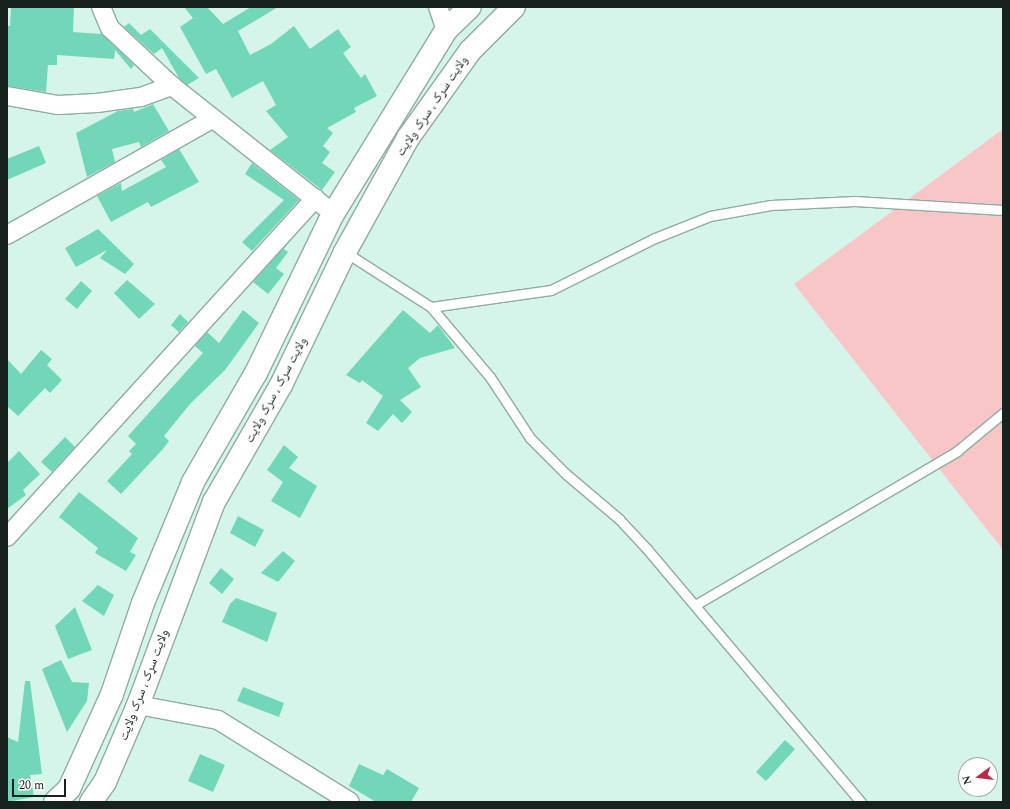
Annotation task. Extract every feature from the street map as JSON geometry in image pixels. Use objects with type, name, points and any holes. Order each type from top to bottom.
[{"type":"main road","name":"ولایت سړک ، سرک ولایت","points":[[55,802],[69,789],[112,694],[143,603],[193,482],[256,373],[333,214],[446,30],[470,7]]},
{"type":"main road","name":"ولایت سړک ، سرک ولایت","points":[[91,802],[105,782],[138,705],[214,502],[281,384],[346,252],[408,138],[470,51],[514,7]]},
{"type":"street","points":[[101,7],[110,28],[172,86],[212,119],[315,198],[333,214]]},
{"type":"street","points":[[438,7],[446,30]]},
{"type":"street","points":[[7,96],[58,105],[97,103],[141,97],[172,86]]},
{"type":"street","points":[[7,235],[212,119]]},
{"type":"street","points":[[7,537],[315,198]]},
{"type":"street","points":[[138,705],[218,720],[350,802]]},
{"type":"lane","points":[[431,307],[551,290],[655,238],[710,216],[771,205],[855,201],[1003,210]]},
{"type":"lane","points":[[346,252],[431,307],[490,377],[530,438],[566,474],[619,519],[695,605],[861,802]]},
{"type":"lane","points":[[695,605],[957,451],[1003,413]]},
{"type":"shaded area","points":[[1003,129],[1003,550],[794,284]]},
{"type":"building","points":[[11,7],[74,7],[73,32],[102,34],[134,65],[131,69],[115,50],[114,59],[57,55],[57,65],[48,65],[46,92],[7,86],[7,26],[10,26]]},
{"type":"building","points":[[184,7],[207,7],[223,24],[251,7],[278,7],[238,31],[250,55],[271,44],[294,26],[310,49],[338,29],[351,47],[343,53],[361,78],[365,74],[377,96],[354,108],[356,112],[327,128],[333,133],[323,146],[330,152],[322,163],[335,172],[322,190],[270,150],[288,137],[266,111],[276,105],[263,81],[232,98],[216,69],[206,74],[180,27],[193,18]]},
{"type":"building","points":[[129,23],[141,35],[150,29],[199,78],[187,85],[179,78],[162,48],[154,54],[124,27]]},
{"type":"building","points":[[153,104],[169,131],[141,147],[139,142],[112,149],[115,162],[87,177],[76,133],[118,111],[133,109],[134,112]]},
{"type":"building","points":[[39,146],[46,163],[7,180],[7,159]]},
{"type":"building","points":[[179,149],[199,182],[151,207],[148,202],[111,222],[97,196],[121,183],[122,191],[166,167],[161,160]]},
{"type":"building","points":[[252,163],[299,200],[252,251],[242,242],[284,200],[245,174]]},
{"type":"building","points":[[98,229],[134,264],[125,274],[100,258],[107,250],[76,267],[65,248]]},
{"type":"building","points":[[290,241],[284,249],[288,252],[276,268],[284,274],[268,294],[253,282]]},
{"type":"building","points":[[127,280],[155,304],[139,319],[114,293]]},
{"type":"building","points":[[81,281],[92,291],[77,309],[65,299]]},
{"type":"building","points":[[243,310],[259,323],[225,370],[190,404],[164,436],[169,441],[163,449],[121,494],[107,481],[132,454],[129,451],[136,444],[128,436],[203,353],[195,346],[207,332],[219,343]]},
{"type":"building","points":[[403,310],[430,333],[438,325],[455,348],[420,358],[408,368],[421,387],[400,400],[412,412],[402,423],[393,414],[378,431],[366,423],[383,396],[362,380],[360,383],[346,375]]},
{"type":"building","points":[[180,314],[188,322],[179,332],[171,325]]},
{"type":"building","points":[[41,350],[52,359],[47,365],[62,380],[50,393],[45,388],[18,416],[7,406],[7,359],[21,374]]},
{"type":"building","points":[[65,437],[75,447],[52,472],[41,462]]},
{"type":"building","points":[[284,445],[298,457],[289,468],[317,486],[300,518],[271,501],[283,482],[267,470]]},
{"type":"building","points":[[19,451],[40,474],[23,490],[26,495],[7,509],[7,463]]},
{"type":"building","points":[[79,492],[138,538],[130,552],[136,555],[126,571],[95,553],[98,548],[59,517]]},
{"type":"building","points":[[238,516],[264,530],[255,547],[230,533]]},
{"type":"building","points":[[283,551],[295,561],[278,582],[261,573]]},
{"type":"building","points":[[221,568],[234,579],[222,594],[209,583]]},
{"type":"building","points":[[98,585],[114,595],[104,616],[82,601]]},
{"type":"building","points":[[236,598],[277,613],[267,642],[222,622],[230,604]]},
{"type":"building","points":[[75,607],[92,650],[68,659],[55,626]]},
{"type":"building","points":[[61,660],[72,682],[89,683],[87,701],[67,732],[42,669]]},
{"type":"building","points":[[25,681],[30,681],[42,774],[30,775],[34,797],[7,802],[7,737],[18,742]]},
{"type":"building","points":[[243,687],[284,703],[279,717],[237,701]]},
{"type":"building","points":[[785,740],[795,749],[766,781],[756,772]]},
{"type":"building","points":[[200,754],[225,765],[213,792],[188,781]]},
{"type":"building","points":[[359,764],[383,775],[387,769],[419,788],[411,802],[376,802],[349,786]]}]
